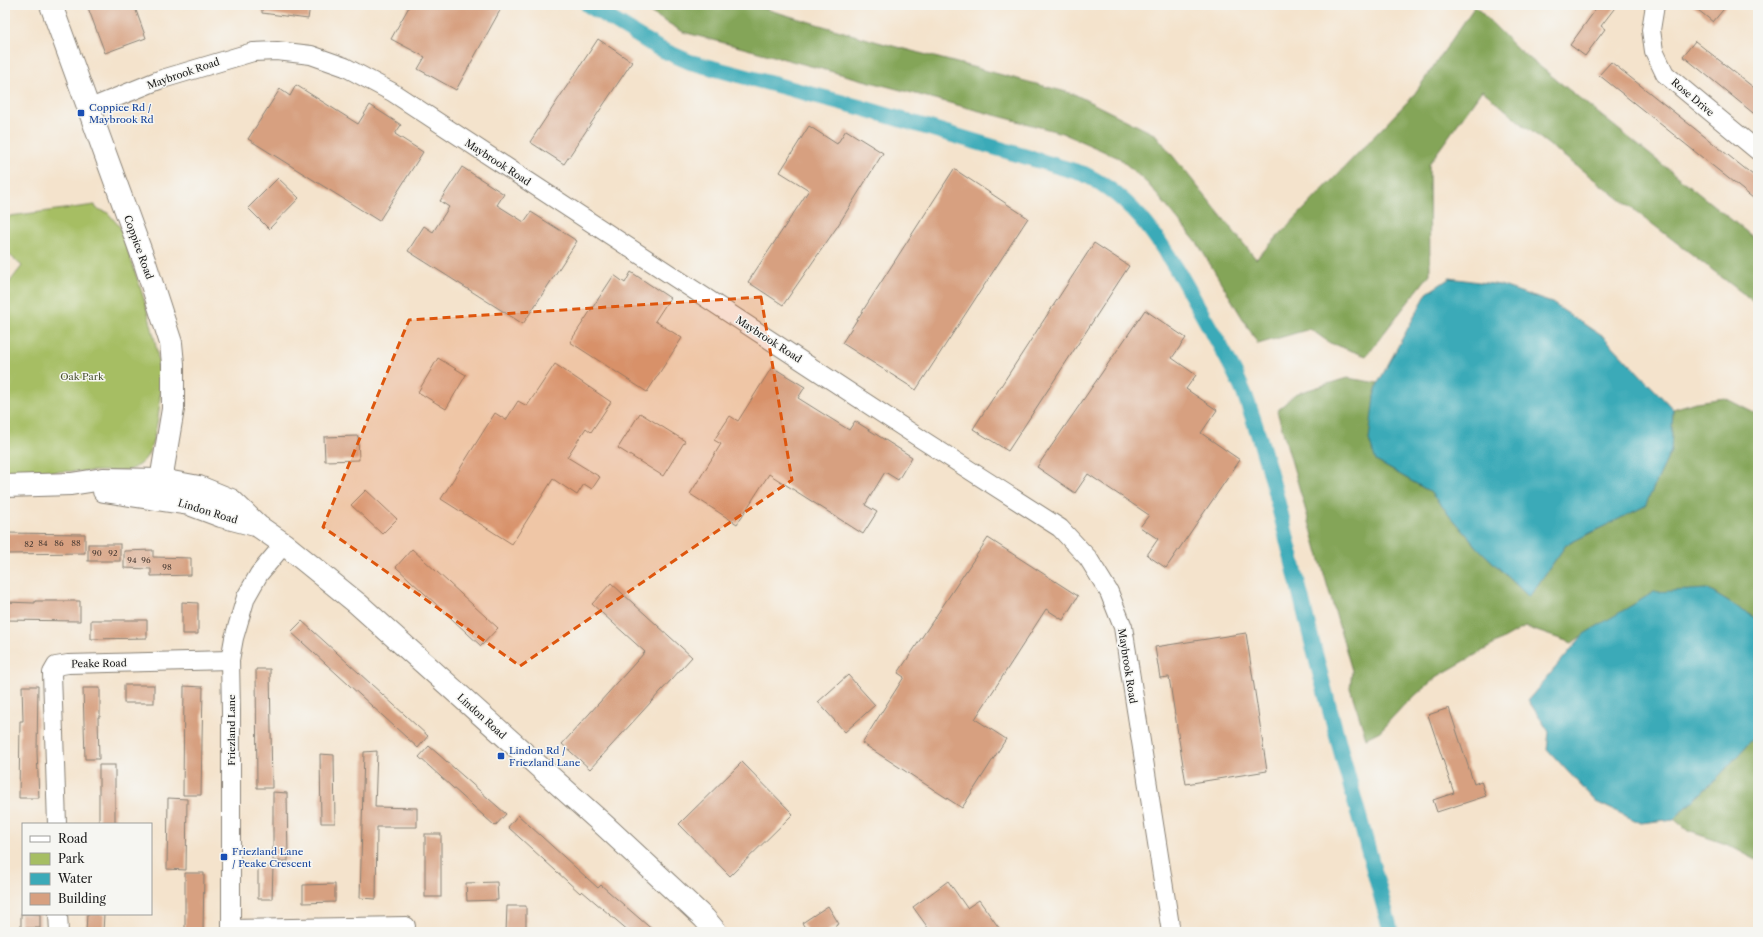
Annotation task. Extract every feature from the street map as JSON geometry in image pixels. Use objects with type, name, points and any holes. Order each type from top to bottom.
[{"type":"main road","name":"Coppice Road","points":[[51,5],[145,263],[170,343],[173,364],[173,409],[159,489]]},
{"type":"main road","name":"Lindon Road","points":[[5,486],[71,484],[103,479],[159,489],[199,487],[231,500],[258,526],[284,544],[347,594],[598,820],[704,918],[716,932]]},
{"type":"street","name":"Rose Drive","points":[[1655,5],[1651,30],[1654,51],[1665,74],[1758,151]]},
{"type":"street","name":"Maybrook Road","points":[[88,109],[158,80],[253,52],[277,51],[311,55],[345,67],[392,92],[927,443],[1060,528],[1088,558],[1109,592],[1123,627],[1171,932]]},
{"type":"street","name":"Friezland Lane","points":[[231,930],[230,660],[234,638],[246,597],[259,574],[284,544]]},
{"type":"street","name":"Peake Road","points":[[57,823],[52,673],[56,666],[68,664],[230,660]]},
{"type":"street","points":[[58,915],[59,932]]},
{"type":"street","points":[[231,930],[406,926]]},
{"type":"highlighted area","points":[[761,297],[792,480],[520,666],[323,527],[409,320]]},
{"type":"green space","points":[[638,5],[752,5],[878,42],[1074,94],[1156,135],[1256,259],[1413,96],[1475,6],[1518,49],[1758,241],[1758,305],[1527,128],[1482,90],[1429,164],[1430,274],[1366,356],[1330,343],[1310,329],[1258,344],[1198,244],[1148,184],[1119,158],[1062,133],[683,32]]},
{"type":"green space","name":"Oak Park","points":[[95,205],[96,208],[108,213],[120,227],[152,328],[160,381],[160,407],[155,433],[149,452],[139,465],[126,471],[5,472],[5,288],[22,266],[5,251],[5,221],[10,216]]},
{"type":"green space","points":[[1347,378],[1378,383],[1374,396],[1376,461],[1429,491],[1479,549],[1529,597],[1566,545],[1645,506],[1671,451],[1673,409],[1696,402],[1725,398],[1758,415],[1758,620],[1707,589],[1584,634],[1572,643],[1525,627],[1438,676],[1404,705],[1380,731],[1366,738],[1350,688],[1352,671],[1277,411],[1295,394]]},
{"type":"green space","points":[[1758,733],[1758,861],[1726,844],[1688,831],[1674,819],[1721,774]]},
{"type":"water","points":[[1450,278],[1500,285],[1552,303],[1605,338],[1673,409],[1671,451],[1645,506],[1566,545],[1529,597],[1479,549],[1429,491],[1376,461],[1369,440],[1374,396],[1378,383],[1427,293]]},
{"type":"water","points":[[1707,589],[1758,620],[1758,733],[1721,774],[1674,819],[1641,823],[1596,802],[1547,749],[1549,732],[1528,700],[1584,634],[1654,592]]},
{"type":"building","points":[[87,5],[134,5],[146,38],[105,53]]},
{"type":"building","points":[[262,5],[310,5],[308,19],[262,13]]},
{"type":"building","points":[[410,5],[503,5],[456,90],[418,69],[425,57],[391,39]]},
{"type":"building","points":[[1599,5],[1617,5],[1601,26],[1605,29],[1585,56],[1570,45]]},
{"type":"building","points":[[1692,5],[1727,5],[1713,22]]},
{"type":"building","points":[[598,39],[632,62],[564,164],[530,142]]},
{"type":"building","points":[[1695,41],[1758,91],[1758,117],[1683,56]]},
{"type":"building","points":[[1611,62],[1758,179],[1758,202],[1599,75]]},
{"type":"building","points":[[296,85],[358,124],[370,105],[401,125],[395,134],[423,152],[379,221],[248,139],[280,89],[290,96]]},
{"type":"building","points":[[809,126],[837,144],[846,130],[883,153],[837,227],[783,305],[748,282],[809,190],[780,172]]},
{"type":"building","points":[[462,167],[504,194],[497,205],[524,222],[531,212],[577,241],[523,324],[408,251],[424,226],[433,232],[449,207],[440,201]]},
{"type":"building","points":[[954,169],[1028,218],[916,390],[842,343]]},
{"type":"building","points":[[278,178],[299,198],[269,229],[248,208]]},
{"type":"building","points":[[1094,243],[1129,266],[1008,451],[973,429]]},
{"type":"building","points":[[631,272],[670,298],[655,321],[682,338],[647,392],[570,342],[614,275],[625,283]]},
{"type":"building","points":[[1145,310],[1186,338],[1172,358],[1196,375],[1186,389],[1217,410],[1201,433],[1240,460],[1166,568],[1147,555],[1158,539],[1140,527],[1149,515],[1088,474],[1075,493],[1037,467]]},
{"type":"building","points":[[438,358],[466,375],[446,409],[418,392]]},
{"type":"building","points":[[555,364],[611,402],[591,432],[586,428],[567,457],[600,477],[592,489],[584,484],[577,495],[553,479],[512,544],[441,499],[495,413],[506,420],[518,401],[527,406]]},
{"type":"building","points":[[772,367],[805,387],[798,398],[849,430],[855,421],[912,457],[898,480],[885,472],[865,505],[877,512],[863,534],[769,474],[737,524],[690,494],[721,444],[714,440],[730,416],[738,421]]},
{"type":"building","points":[[640,413],[685,441],[663,476],[618,448]]},
{"type":"building","points":[[358,436],[359,460],[325,461],[324,437]]},
{"type":"building","points":[[366,490],[397,519],[382,534],[351,505]]},
{"type":"building","points":[[5,533],[85,534],[85,553],[5,554]]},
{"type":"building","points":[[988,538],[1078,596],[1063,620],[1046,609],[975,719],[1006,739],[962,808],[862,743],[904,677],[898,673]]},
{"type":"building","points":[[88,544],[120,544],[120,561],[88,561]]},
{"type":"building","points":[[412,549],[498,628],[481,646],[396,567]]},
{"type":"building","points":[[153,550],[153,557],[191,558],[191,575],[151,576],[151,569],[124,568],[124,551]]},
{"type":"building","points":[[611,583],[692,657],[590,769],[562,744],[645,652],[592,604]]},
{"type":"building","points":[[35,601],[80,601],[80,621],[5,620],[5,602],[35,603]]},
{"type":"building","points":[[182,602],[198,603],[198,634],[182,634]]},
{"type":"building","points":[[91,620],[147,620],[147,638],[91,639]]},
{"type":"building","points":[[302,621],[428,736],[418,748],[291,632]]},
{"type":"building","points":[[1246,633],[1267,771],[1186,784],[1169,677],[1160,678],[1155,647]]},
{"type":"building","points":[[256,669],[270,669],[272,788],[257,788]]},
{"type":"building","points":[[848,675],[875,705],[845,732],[818,702]]},
{"type":"building","points":[[124,685],[154,685],[154,703],[124,703]]},
{"type":"building","points":[[22,686],[38,686],[37,752],[39,798],[19,798],[20,721],[23,721]]},
{"type":"building","points":[[184,686],[203,687],[201,795],[183,795]]},
{"type":"building","points":[[83,688],[100,688],[100,717],[98,717],[99,759],[85,759]]},
{"type":"building","points":[[1449,708],[1474,784],[1481,781],[1486,796],[1437,812],[1433,800],[1454,793],[1428,715]]},
{"type":"building","points":[[429,746],[506,814],[495,826],[419,757]]},
{"type":"building","points":[[377,751],[375,807],[417,808],[417,827],[377,827],[376,899],[360,898],[364,752]]},
{"type":"building","points":[[320,754],[334,755],[335,823],[321,823]]},
{"type":"building","points":[[742,762],[793,814],[730,876],[679,824]]},
{"type":"building","points":[[99,765],[115,765],[115,823],[99,823]]},
{"type":"building","points":[[273,792],[287,793],[288,861],[273,861]]},
{"type":"building","points":[[168,798],[187,799],[186,870],[167,869]]},
{"type":"building","points":[[518,815],[598,888],[601,885],[655,932],[630,932],[582,891],[580,893],[508,827]]},
{"type":"building","points":[[425,834],[441,834],[441,897],[425,897]]},
{"type":"building","points":[[258,867],[273,867],[272,899],[258,899]]},
{"type":"building","points":[[185,873],[204,873],[203,932],[185,932]]},
{"type":"building","points":[[948,881],[967,908],[979,900],[1002,932],[931,932],[913,907]]},
{"type":"building","points":[[497,882],[498,900],[467,901],[466,883]]},
{"type":"building","points":[[335,884],[335,902],[303,903],[303,885]]},
{"type":"building","points":[[507,906],[526,906],[526,932],[506,932]]},
{"type":"building","points":[[828,906],[839,924],[826,932],[808,932],[802,923]]},
{"type":"building","points":[[21,914],[40,915],[40,928],[21,928]]},
{"type":"building","points":[[87,915],[104,915],[103,932],[86,932]]},
{"type":"waterway","points":[[588,5],[658,48],[690,62],[859,107],[1084,174],[1102,184],[1119,197],[1134,210],[1147,225],[1181,276],[1227,358],[1246,398],[1268,465],[1310,635],[1391,932]]},
{"type":"place","name":"Coppice Rd / Maybrook Rd","points":[[81,113]]},
{"type":"place","name":"Lindon Rd / Friezland Lane","points":[[501,756]]},
{"type":"place","name":"Friezland Lane / Peake Crescent","points":[[224,857]]}]
